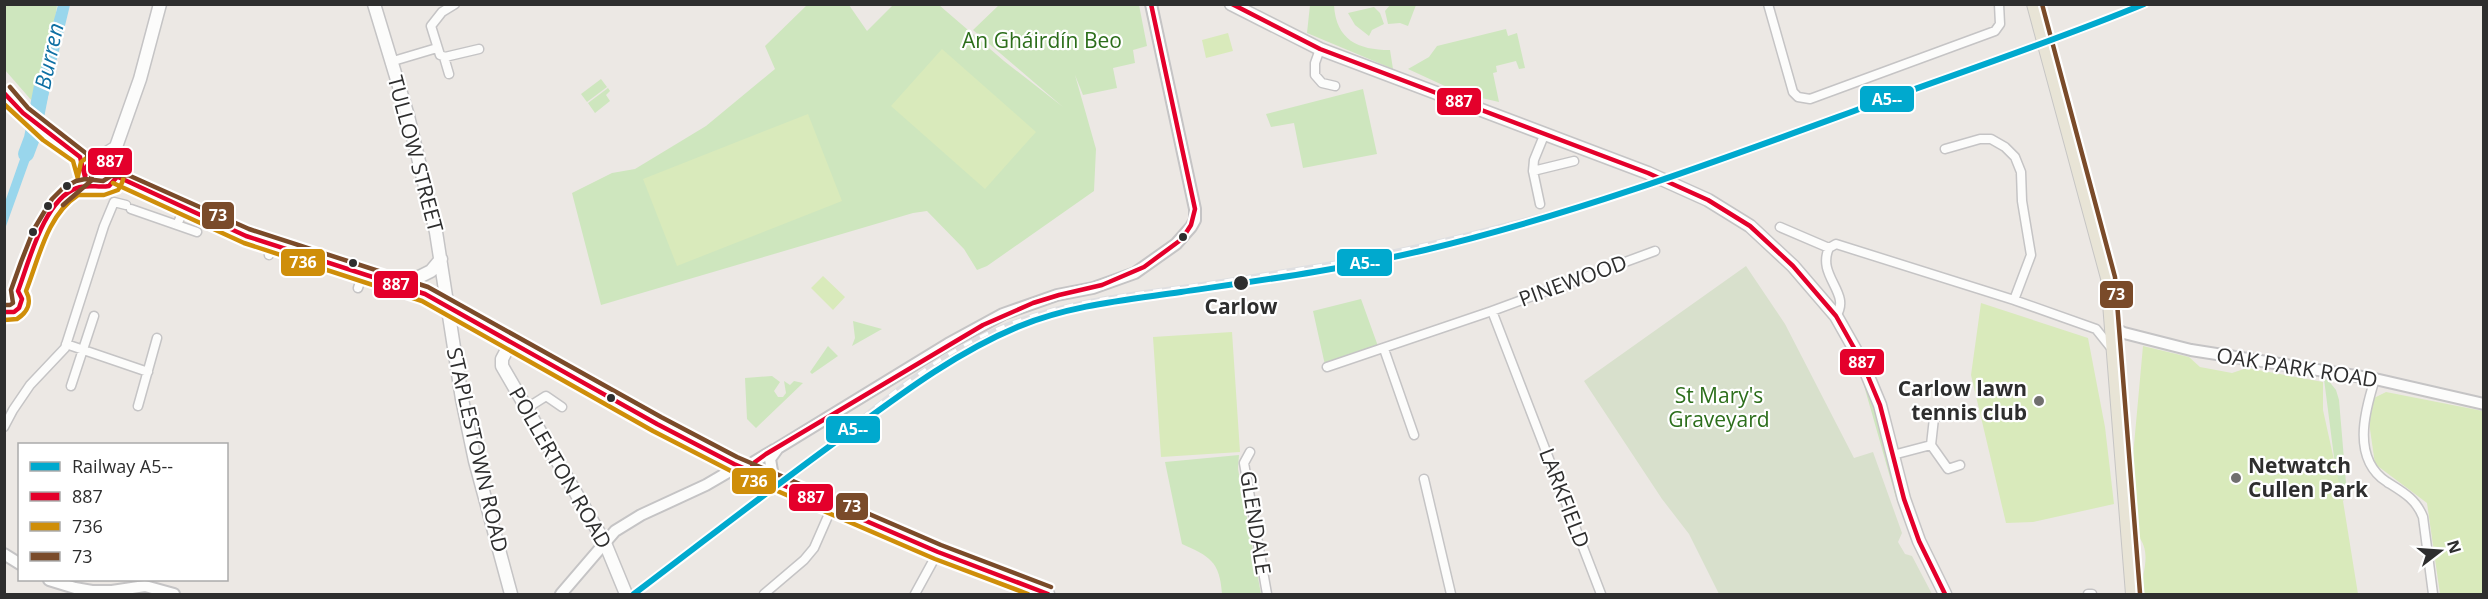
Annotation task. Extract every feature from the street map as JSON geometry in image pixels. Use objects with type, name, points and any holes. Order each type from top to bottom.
[{"type":"main road","points":[[109,156],[140,79],[160,4]]},
{"type":"main road","name":"TULLOW STREET","points":[[374,4],[419,157],[441,259],[447,305]]},
{"type":"main road","points":[[1231,4],[1320,49],[1648,173],[1708,200],[1750,226],[1793,266],[1836,316],[1870,378],[1904,499],[1919,541],[1945,594]]},
{"type":"main road","points":[[2034,4],[2108,279],[2133,594]]},
{"type":"main road","points":[[5,94],[23,113],[85,163],[87,182],[95,188],[105,188],[118,180]]},
{"type":"main road","points":[[85,163],[109,156]]},
{"type":"main road","points":[[109,156],[116,168],[118,180]]},
{"type":"main road","points":[[118,180],[246,236],[271,250],[363,273],[447,305],[657,424],[734,464],[938,552],[1048,594]]},
{"type":"main road","points":[[401,286],[430,271],[441,259]]},
{"type":"main road","name":"STAPLESTOWN ROAD","points":[[447,305],[450,334],[471,441],[511,594]]},
{"type":"main road","name":"POLLERTON ROAD","points":[[511,342],[502,358],[502,366],[605,543],[626,594]]},
{"type":"street","points":[[449,74],[444,57],[440,55],[437,48],[431,26],[442,12],[455,4]]},
{"type":"street","points":[[750,470],[754,462],[770,451],[973,330],[1003,314],[1057,296],[1093,288],[1135,273],[1158,259],[1187,233],[1195,220],[1195,209],[1151,4]]},
{"type":"street","points":[[1768,4],[1793,92],[1798,97],[1810,99],[1995,31],[2000,24],[1999,4]]},
{"type":"street","points":[[390,62],[437,48]]},
{"type":"street","points":[[444,57],[479,49]]},
{"type":"street","points":[[1320,49],[1315,63],[1315,75],[1322,83],[1335,86]]},
{"type":"street","points":[[1540,204],[1533,171],[1534,160],[1545,134]]},
{"type":"street","points":[[1945,149],[1980,139],[1991,139],[2005,147],[2014,157],[2021,172],[2022,201],[2031,255],[2014,300]]},
{"type":"street","points":[[1533,171],[1574,161]]},
{"type":"street","points":[[4,427],[20,398],[50,362],[59,355],[66,344],[114,202],[197,232]]},
{"type":"street","points":[[177,225],[184,209]]},
{"type":"street","points":[[1780,227],[1829,248]]},
{"type":"street","points":[[1836,316],[1840,309],[1841,299],[1825,266],[1829,248],[1836,244],[2014,300],[2096,329],[2112,350]]},
{"type":"street","name":"PINEWOOD","points":[[1327,368],[1655,251]]},
{"type":"street","points":[[358,288],[363,273]]},
{"type":"street","name":"LARKFIELD","points":[[1492,311],[1601,594]]},
{"type":"street","points":[[71,386],[94,316]]},
{"type":"street","points":[[2096,329],[2112,323]]},
{"type":"street","name":"OAK PARK ROAD","points":[[2112,323],[2124,333],[2191,350],[2375,380],[2484,404]]},
{"type":"street","points":[[138,406],[157,339]]},
{"type":"street","points":[[66,344],[148,372]]},
{"type":"street","points":[[1384,349],[1414,435]]},
{"type":"street","points":[[2375,380],[2364,413],[2363,430],[2368,460],[2370,467],[2414,500],[2419,507],[2423,517],[2433,594]]},
{"type":"street","points":[[527,408],[546,396],[562,407]]},
{"type":"street","points":[[1948,413],[1934,417],[1931,445],[1948,469],[1960,465]]},
{"type":"street","points":[[1893,455],[1931,445]]},
{"type":"street","points":[[769,478],[772,471],[770,459],[778,448]]},
{"type":"street","name":"GLENDALE","points":[[1250,452],[1244,463],[1267,594]]},
{"type":"street","points":[[561,594],[619,528],[706,485],[730,471],[734,464]]},
{"type":"street","points":[[1424,479],[1451,594]]},
{"type":"street","points":[[764,594],[804,560],[814,548],[832,507]]},
{"type":"street","points":[[915,594],[938,552]]},
{"type":"street","points":[[4,554],[18,563]]},
{"type":"street","points":[[55,581],[92,591],[112,591],[146,586],[174,594]]},
{"type":"green space","points":[[4,5],[57,5],[54,27],[32,101],[5,70]]},
{"type":"green space","name":"An Gháirdín Beo","points":[[807,5],[849,5],[867,31],[893,5],[939,5],[1004,61],[1063,107],[973,30],[999,5],[1139,5],[1147,46],[1133,50],[1135,63],[1113,68],[1117,88],[1083,95],[1075,75],[1096,149],[1094,191],[987,266],[977,270],[964,249],[927,211],[913,213],[601,305],[572,193],[612,173],[635,169],[706,126],[775,69],[765,46]]},
{"type":"green space","points":[[1310,5],[1334,5],[1339,27],[1344,35],[1351,41],[1368,48],[1390,50],[1393,69],[1307,33]]},
{"type":"green space","points":[[1390,5],[1416,5],[1408,26],[1400,23],[1388,24],[1385,11]]},
{"type":"green space","points":[[1374,7],[1380,13],[1384,24],[1372,30],[1369,36],[1355,25],[1348,13]]},
{"type":"green space","points":[[1506,29],[1508,36],[1517,33],[1525,68],[1519,69],[1516,61],[1496,66],[1497,72],[1493,73],[1499,102],[1460,93],[1408,69],[1429,57],[1437,46]]},
{"type":"green space","points":[[1228,33],[1233,51],[1206,58],[1202,40]]},
{"type":"green space","points":[[942,49],[1036,132],[985,189],[891,106]]},
{"type":"green space","points":[[601,79],[607,87],[587,102],[581,94]]},
{"type":"green space","points":[[608,88],[610,91],[606,95],[610,101],[595,113],[588,103]]},
{"type":"green space","points":[[1363,89],[1377,154],[1303,168],[1294,123],[1271,127],[1266,114]]},
{"type":"green space","points":[[808,114],[842,201],[677,266],[643,179]]},
{"type":"green space","name":"St Mary's Graveyard","points":[[1746,266],[1785,324],[1854,458],[1873,452],[1902,533],[1898,542],[1905,554],[1912,556],[1932,594],[1719,594],[1689,534],[1662,499],[1584,381]]},
{"type":"green space","points":[[823,276],[845,297],[833,310],[811,288]]},
{"type":"green space","points":[[1361,299],[1379,349],[1325,365],[1313,311]]},
{"type":"green space","name":"Carlow lawn tennis club","points":[[1981,303],[2088,338],[2105,427],[2114,504],[2033,522],[2006,523],[1971,375]]},
{"type":"green space","points":[[853,321],[882,329],[852,346],[855,338]]},
{"type":"green space","points":[[1232,332],[1240,452],[1161,457],[1153,337]]},
{"type":"green space","points":[[828,346],[838,356],[812,374],[810,372]]},
{"type":"green space","name":"Netwatch Cullen Park","points":[[2143,346],[2189,357],[2200,367],[2232,373],[2247,368],[2323,382],[2323,410],[2343,501],[2358,594],[2142,594],[2146,557],[2145,549],[2137,535],[2133,456]]},
{"type":"green space","points":[[1861,375],[1873,399],[1908,526],[1896,498]]},
{"type":"green space","points":[[772,376],[780,382],[774,391],[778,397],[783,397],[786,393],[784,381],[790,385],[794,381],[803,383],[756,428],[747,419],[745,378]]},
{"type":"green space","points":[[2324,379],[2328,380],[2336,390],[2339,400],[2347,495],[2343,501],[2339,496]]},
{"type":"green space","points":[[2386,392],[2483,411],[2483,594],[2440,594],[2427,503],[2375,464],[2369,422],[2374,398]]},
{"type":"green space","points":[[1239,455],[1238,469],[1261,594],[1222,594],[1216,567],[1206,556],[1182,544],[1165,462]]},
{"type":"water","points":[[58,5],[70,5],[44,113],[32,101]]},
{"type":"water","points":[[28,129],[38,137],[5,229],[5,202],[26,142]]},
{"type":"waterway","name":"Burren","points":[[26,154],[32,138],[42,86]]},
{"type":"railway","points":[[820,453],[912,379],[937,362],[988,333],[1034,315],[1111,298],[1300,269],[1396,251],[1628,193]]},
{"type":"rail line","name":"A5--","points":[[634,594],[797,470],[912,387],[975,347],[1020,326],[1059,313],[1099,304],[1304,274],[1395,257],[1537,220],[1702,166],[2144,4]]},
{"type":"transit line","name":"887","points":[[750,470],[755,462],[766,454],[983,325],[1033,303],[1102,285],[1144,267],[1182,239],[1191,225],[1195,209],[1151,4]]},
{"type":"transit line","name":"887","points":[[1232,4],[1320,49],[1648,173],[1708,200],[1750,226],[1793,266],[1836,316],[1862,362],[1880,405],[1904,499],[1919,541],[1945,594]]},
{"type":"transit line","name":"73","points":[[2042,4],[2115,277],[2140,593]]},
{"type":"transit line","name":"73","points":[[10,87],[28,108],[87,154],[92,180],[63,205]]},
{"type":"transit line","name":"887","points":[[4,93],[23,113],[80,157],[85,177]]},
{"type":"transit line","name":"736","points":[[4,104],[43,140],[73,161],[78,179]]},
{"type":"transit line","name":"736","points":[[4,320],[17,319],[26,310],[29,303],[26,291],[45,238],[51,225],[67,204],[78,195],[104,195],[118,190],[124,174],[119,160],[111,152],[96,151],[81,162],[78,176]]},
{"type":"transit line","name":"887","points":[[4,312],[14,312],[19,308],[22,299],[18,291],[27,264],[39,233],[55,205],[65,194],[77,188],[109,186],[116,178],[116,168],[107,158],[97,158],[87,166],[85,177]]},
{"type":"transit line","name":"73","points":[[5,305],[13,303],[11,290],[21,262],[34,229],[52,199],[63,188],[76,181],[85,179],[103,181],[111,176],[128,175],[249,229],[428,287],[737,457],[941,545],[1051,587]]},
{"type":"transit line","name":"887","points":[[116,176],[246,236],[425,294],[657,424],[734,464],[938,552],[1048,594]]},
{"type":"transit line","name":"736","points":[[113,183],[244,243],[422,301],[653,431],[731,471],[935,559],[1028,594]]},
{"type":"place","name":"Carlow","points":[[1241,283]]},
{"type":"place","name":"Carlow lawn tennis club","points":[[2039,401]]},
{"type":"place","name":"Netwatch Cullen Park","points":[[2236,478]]}]
